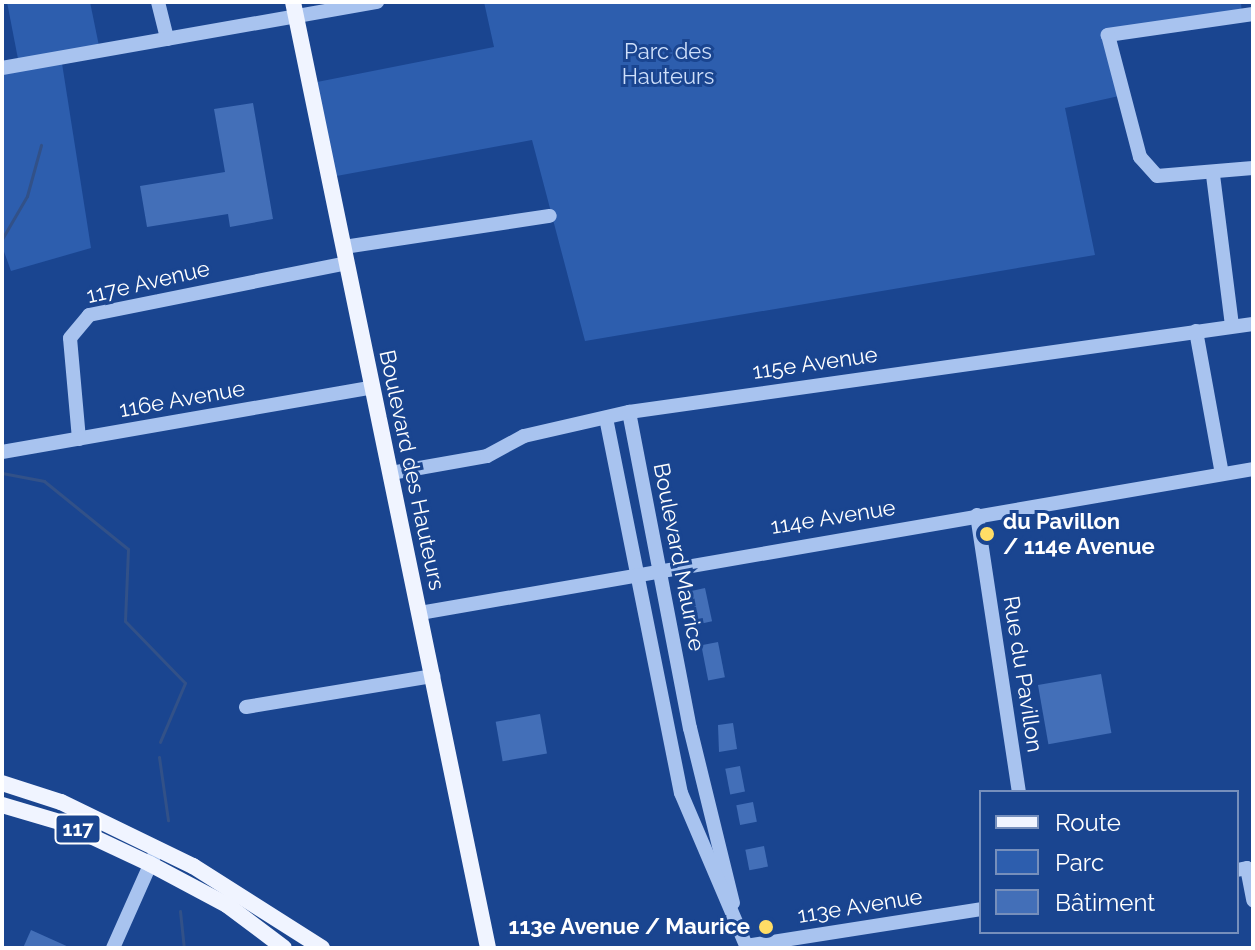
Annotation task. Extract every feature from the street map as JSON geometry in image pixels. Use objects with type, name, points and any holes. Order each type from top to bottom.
[{"type":"main road","name":"Boulevard des Hauteurs","points":[[294,9],[346,255],[369,388],[391,473],[488,948]]},
{"type":"main road","points":[[2,772],[23,788]]},
{"type":"main road","points":[[2,783],[23,788]]},
{"type":"main road","name":"117","points":[[23,788],[322,948]]},
{"type":"main road","name":"117","points":[[2,805],[154,856],[284,948]]},
{"type":"street","points":[[158,2],[167,39]]},
{"type":"street","points":[[2,68],[167,39],[294,9],[377,2]]},
{"type":"street","points":[[1253,14],[1108,35],[1140,157],[1157,176],[1213,175],[1253,168]]},
{"type":"street","points":[[1213,175],[1232,326]]},
{"type":"street","name":"117e Avenue","points":[[79,439],[70,338],[89,315],[346,255],[550,216]]},
{"type":"street","name":"115e Avenue","points":[[391,473],[487,456],[524,436],[629,412],[1253,324]]},
{"type":"street","points":[[1196,331],[1222,474]]},
{"type":"street","name":"116e Avenue","points":[[2,452],[369,388]]},
{"type":"street","name":"Boulevard Maurice","points":[[629,412],[686,710],[746,947]]},
{"type":"street","name":"Boulevard Maurice","points":[[606,418],[662,712],[681,793],[746,947]]},
{"type":"street","name":"114e Avenue","points":[[420,613],[659,568],[1253,469]]},
{"type":"street","name":"Rue du Pavillon","points":[[977,515],[1019,790]]},
{"type":"street","points":[[246,707],[433,676]]},
{"type":"street","points":[[662,712],[686,710]]},
{"type":"street","points":[[113,948],[154,856]]},
{"type":"street","points":[[1242,869],[1253,900]]},
{"type":"street","name":"113e Avenue","points":[[746,947],[979,909]]},
{"type":"green space","points":[[7,2],[90,2],[99,46],[18,59]]},
{"type":"green space","name":"Parc des Hauteurs","points":[[484,2],[1241,2],[1242,16],[1106,35],[1119,96],[1065,108],[1095,255],[585,341],[532,140],[331,177],[312,83],[494,47]]},
{"type":"green space","points":[[61,57],[91,248],[11,271],[2,246],[2,68]]},
{"type":"building","points":[[253,103],[273,219],[230,227],[228,214],[147,227],[140,186],[225,172],[214,109]]},
{"type":"building","points":[[705,588],[712,621],[698,624],[691,591]]},
{"type":"building","points":[[718,642],[725,677],[708,681],[701,645]]},
{"type":"building","points":[[1101,674],[1111,733],[1048,744],[1038,685]]},
{"type":"building","points":[[540,714],[547,753],[503,761],[496,722]]},
{"type":"building","points":[[733,723],[737,749],[719,752],[718,725]]},
{"type":"building","points":[[740,766],[745,792],[730,794],[725,769]]},
{"type":"building","points":[[753,802],[757,822],[740,825],[736,805]]},
{"type":"building","points":[[764,846],[768,867],[749,870],[745,850]]},
{"type":"building","points":[[31,930],[71,948],[23,948]]},
{"type":"waterway","points":[[2,239],[27,196],[41,145]]},
{"type":"waterway","points":[[2,473],[44,481],[128,549],[125,621],[185,683],[160,742]]},
{"type":"waterway","points":[[159,757],[168,820]]},
{"type":"waterway","points":[[180,911],[184,948]]},
{"type":"place","name":"du Pavillon / 114e Avenue","points":[[987,534]]},
{"type":"place","name":"113e Avenue / Maurice","points":[[766,927]]}]
